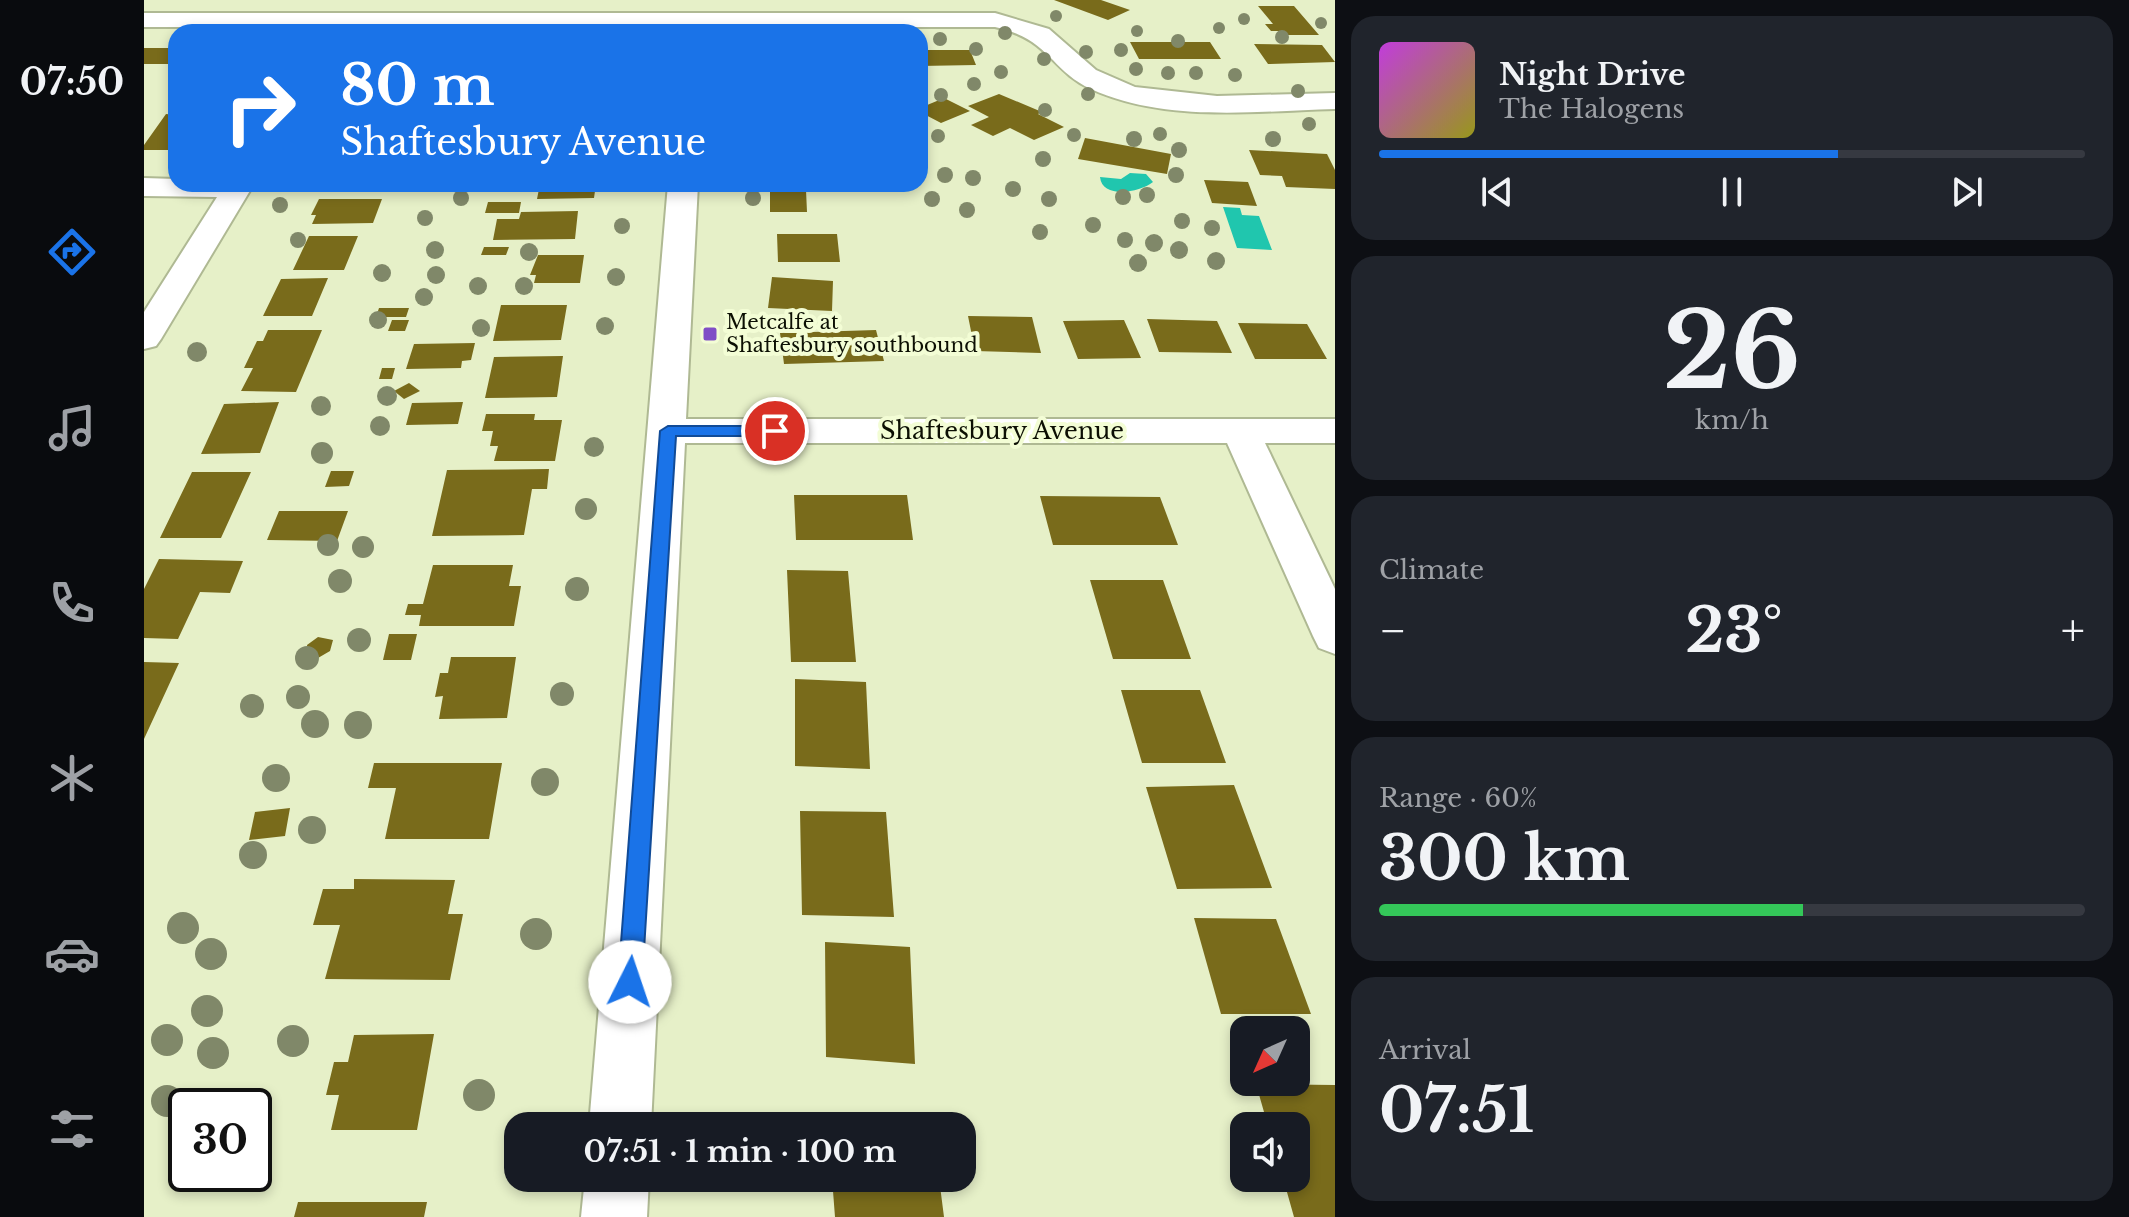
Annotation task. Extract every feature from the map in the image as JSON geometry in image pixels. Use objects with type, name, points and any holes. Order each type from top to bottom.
[{"type":"street","points":[[416,24],[695,17],[995,20],[1027,27],[1044,36],[1085,76],[1126,92],[1186,102],[1335,101]]},
{"type":"street","points":[[144,20],[272,24]]},
{"type":"street","points":[[144,187],[168,187]]},
{"type":"street","points":[[144,339],[234,192]]},
{"type":"street","points":[[621,1112],[683,192]]},
{"type":"street","name":"Shaftesbury Avenue","points":[[668,431],[1335,431]]},
{"type":"street","points":[[1240,431],[1335,636]]},
{"type":"street","points":[[614,1217],[616,1192]]},
{"type":"water","points":[[1130,173],[1146,174],[1153,182],[1122,192],[1107,189],[1100,177],[1121,179]]},
{"type":"water","points":[[1223,207],[1240,208],[1242,215],[1259,216],[1272,250],[1237,248]]},
{"type":"building","points":[[1054,0],[1101,0],[1130,10],[1108,20]]},
{"type":"building","points":[[1258,6],[1294,6],[1319,35],[1282,35],[1271,31],[1265,24],[1273,24]]},
{"type":"building","points":[[1130,42],[1210,42],[1221,59],[1139,59]]},
{"type":"building","points":[[1254,44],[1322,45],[1335,62],[1268,64]]},
{"type":"building","points":[[144,48],[168,48],[168,64],[144,64]]},
{"type":"building","points":[[928,50],[970,50],[976,65],[928,66]]},
{"type":"building","points":[[999,94],[1042,112],[1038,114],[1064,127],[1034,140],[1010,128],[993,136],[971,125],[989,117],[968,106]]},
{"type":"building","points":[[944,98],[970,111],[941,123],[928,116],[928,105]]},
{"type":"building","points":[[168,114],[168,150],[144,150],[144,145]]},
{"type":"building","points":[[1085,138],[1171,154],[1167,174],[1078,159]]},
{"type":"building","points":[[1249,150],[1327,154],[1335,170],[1335,189],[1286,187],[1282,176],[1260,175]]},
{"type":"building","points":[[1204,180],[1248,182],[1257,206],[1212,203]]},
{"type":"building","points":[[538,192],[595,192],[594,198],[537,199]]},
{"type":"building","points":[[770,192],[806,192],[807,212],[770,212]]},
{"type":"building","points":[[319,199],[382,199],[373,223],[312,224],[316,215],[311,215]]},
{"type":"building","points":[[488,202],[521,202],[519,213],[485,213]]},
{"type":"building","points":[[578,211],[575,239],[493,240],[497,219],[519,219],[521,212]]},
{"type":"building","points":[[777,234],[837,234],[840,262],[778,262]]},
{"type":"building","points":[[309,236],[358,236],[344,270],[293,270]]},
{"type":"building","points":[[484,247],[509,247],[506,255],[481,255]]},
{"type":"building","points":[[538,255],[584,255],[580,283],[534,283],[536,275],[530,275]]},
{"type":"building","points":[[772,277],[833,281],[832,311],[768,308]]},
{"type":"building","points":[[328,278],[312,316],[263,316],[281,279]]},
{"type":"building","points":[[501,305],[567,305],[561,340],[493,341]]},
{"type":"building","points":[[379,308],[409,308],[406,317],[376,317]]},
{"type":"building","points":[[968,316],[1032,317],[1041,353],[975,351]]},
{"type":"building","points":[[1147,319],[1217,321],[1232,353],[1159,352]]},
{"type":"building","points":[[392,320],[409,320],[405,331],[388,331]]},
{"type":"building","points":[[1124,320],[1141,358],[1078,359],[1063,321]]},
{"type":"building","points":[[1238,323],[1307,324],[1327,359],[1255,359]]},
{"type":"building","points":[[268,330],[322,330],[296,392],[241,391],[253,368],[244,368],[257,341],[263,341]]},
{"type":"building","points":[[876,330],[884,361],[784,364],[780,333]]},
{"type":"building","points":[[475,343],[471,360],[462,361],[461,368],[406,369],[414,344]]},
{"type":"building","points":[[563,356],[557,397],[485,398],[494,357]]},
{"type":"building","points":[[382,368],[395,368],[392,379],[379,379]]},
{"type":"building","points":[[409,383],[420,391],[404,399],[394,391]]},
{"type":"building","points":[[279,402],[260,453],[201,454],[224,404]]},
{"type":"building","points":[[463,402],[458,424],[406,425],[412,403]]},
{"type":"building","points":[[486,414],[535,414],[534,420],[562,420],[555,461],[494,461],[498,446],[490,446],[493,431],[482,431]]},
{"type":"building","points":[[549,469],[547,489],[532,489],[524,535],[432,536],[447,470]]},
{"type":"building","points":[[331,471],[354,471],[349,486],[325,487]]},
{"type":"building","points":[[192,472],[251,472],[221,538],[160,538]]},
{"type":"building","points":[[794,495],[907,495],[913,540],[796,540]]},
{"type":"building","points":[[1040,496],[1160,497],[1178,545],[1053,545]]},
{"type":"building","points":[[279,511],[348,511],[337,541],[267,540]]},
{"type":"building","points":[[159,559],[243,561],[230,593],[200,592],[178,639],[144,638],[144,589]]},
{"type":"building","points":[[433,565],[513,565],[509,586],[521,586],[514,626],[419,626],[421,615],[405,615],[408,604],[423,604]]},
{"type":"building","points":[[787,570],[848,571],[856,662],[791,662]]},
{"type":"building","points":[[1090,580],[1163,580],[1191,659],[1113,659]]},
{"type":"building","points":[[389,634],[417,634],[411,660],[383,660]]},
{"type":"building","points":[[318,637],[333,640],[330,651],[318,658],[308,653],[307,645]]},
{"type":"building","points":[[451,657],[516,657],[507,718],[439,719],[443,696],[435,697],[440,673],[448,673]]},
{"type":"building","points":[[144,662],[179,663],[144,739]]},
{"type":"building","points":[[795,679],[866,682],[870,769],[795,766]]},
{"type":"building","points":[[1121,690],[1200,690],[1226,763],[1142,763]]},
{"type":"building","points":[[374,763],[502,763],[489,839],[385,839],[396,788],[368,788]]},
{"type":"building","points":[[1234,785],[1272,888],[1177,889],[1146,787]]},
{"type":"building","points":[[290,808],[285,836],[249,840],[255,812]]},
{"type":"building","points":[[800,811],[886,812],[894,917],[802,915]]},
{"type":"building","points":[[354,879],[455,880],[448,914],[463,914],[450,980],[325,979],[340,925],[313,925],[323,889],[354,889]]},
{"type":"building","points":[[1194,918],[1276,919],[1311,1014],[1221,1014]]},
{"type":"building","points":[[825,942],[910,947],[915,1064],[826,1057]]},
{"type":"building","points":[[434,1034],[417,1130],[331,1130],[339,1095],[326,1095],[334,1062],[348,1062],[354,1035]]},
{"type":"building","points":[[1310,1085],[1335,1085],[1335,1217],[1294,1217],[1287,1192],[1310,1192],[1310,1112],[1264,1112],[1259,1096],[1310,1096]]},
{"type":"building","points":[[833,1192],[941,1192],[944,1217],[835,1217]]},
{"type":"building","points":[[298,1202],[427,1202],[424,1217],[294,1217]]},
{"type":"place","name":"Metcalfe at Shaftesbury southbound","points":[[710,334]]},
{"type":"route","points":[[630,982],[668,431],[775,431]]}]
